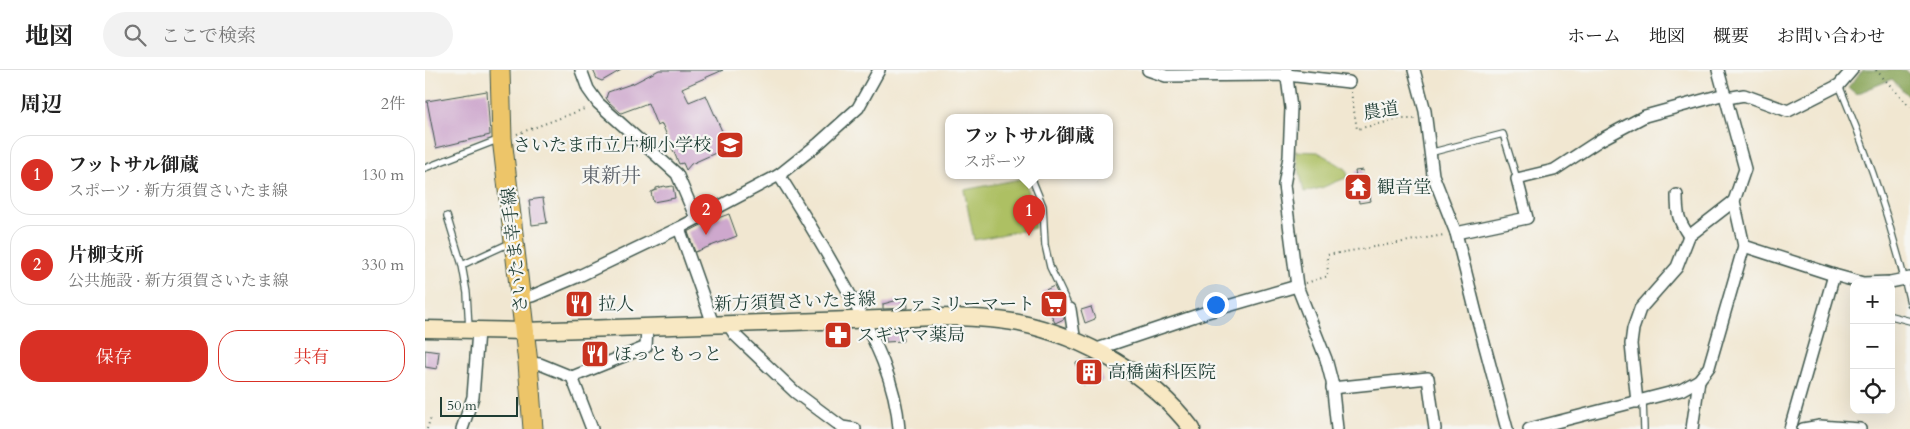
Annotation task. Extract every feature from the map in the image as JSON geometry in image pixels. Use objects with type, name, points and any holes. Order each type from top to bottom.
[{"type":"main road","name":"さいたま幸手線","points":[[500,70],[502,138],[521,297],[533,429]]},
{"type":"main road","name":"新方須賀さいたま線","points":[[425,329],[524,331],[938,317],[992,319],[1038,328],[1094,350],[1135,374],[1153,388],[1171,403],[1192,429]]},
{"type":"street","points":[[581,70],[588,89],[598,103],[677,174],[696,218]]},
{"type":"street","points":[[521,297],[533,296],[579,276],[679,228],[779,175],[858,108],[879,70]]},
{"type":"street","points":[[1149,70],[1166,76],[1286,73],[1349,82]]},
{"type":"street","points":[[1414,70],[1426,120],[1433,175],[1457,233],[1507,429]]},
{"type":"street","points":[[1529,429],[1681,390],[1699,380],[1709,367],[1744,246],[1735,201],[1745,169],[1718,70]]},
{"type":"street","points":[[1457,233],[1527,218],[1517,179],[1554,170],[1599,140],[1645,116],[1726,96],[1744,95],[1788,110],[1839,85],[1853,70]]},
{"type":"street","points":[[1286,73],[1291,108],[1289,157],[1284,184],[1297,286],[1326,359],[1337,429]]},
{"type":"street","points":[[779,175],[833,263],[881,353],[898,408],[899,429]]},
{"type":"street","points":[[1677,195],[1677,215],[1689,236]]},
{"type":"street","points":[[1640,401],[1631,358],[1631,344],[1633,329],[1640,309],[1677,267],[1689,236],[1735,201]]},
{"type":"street","points":[[679,228],[721,324],[795,392],[840,428],[855,429]]},
{"type":"street","points":[[1744,246],[1851,279]]},
{"type":"street","points":[[1790,429],[1834,275]]},
{"type":"street","points":[[1094,350],[1297,286]]},
{"type":"street","points":[[1070,308],[1075,342]]},
{"type":"street","points":[[528,363],[540,364],[572,377],[646,347],[647,327]]},
{"type":"street","points":[[462,429],[473,397],[474,331]]},
{"type":"street","points":[[572,377],[592,429]]},
{"type":"street","points":[[1332,388],[1428,378],[1435,429]]},
{"type":"street","points":[[1692,429],[1699,380]]},
{"type":"street","points":[[1803,429],[1819,426],[1853,428]]},
{"type":"lane","points":[[1839,85],[1878,185],[1907,279],[1910,303]]},
{"type":"lane","points":[[1429,153],[1503,134],[1517,179]]},
{"type":"lane","points":[[425,168],[502,138]]},
{"type":"lane","points":[[1032,179],[1043,206],[1045,245],[1050,267],[1070,308]]},
{"type":"lane","points":[[447,216],[462,265],[474,331]]},
{"type":"lane","points":[[462,265],[514,242]]},
{"type":"lane","points":[[1895,317],[1910,321]]},
{"type":"lane","points":[[1640,401],[1644,429]]},
{"type":"path","points":[[1876,70],[1910,107]]},
{"type":"path","name":"農道","points":[[1349,82],[1357,129],[1400,119],[1426,120]]},
{"type":"path","points":[[502,138],[538,127],[598,103]]},
{"type":"path","points":[[1297,286],[1328,276],[1327,255],[1457,233]]},
{"type":"path","points":[[427,429],[431,417]]},
{"type":"green space","points":[[1863,70],[1906,70],[1910,74],[1910,98],[1892,79],[1856,94],[1848,87]]},
{"type":"green space","points":[[1295,151],[1318,152],[1346,169],[1348,177],[1321,188],[1304,192]]},
{"type":"green space","points":[[1025,179],[1035,228],[974,240],[964,190]]},
{"type":"building","points":[[593,70],[621,70],[602,81],[597,79]]},
{"type":"building","points":[[659,70],[723,70],[682,88],[689,102],[706,95],[729,147],[691,164],[686,170],[683,163],[679,164],[662,124],[657,126],[648,103],[621,113],[606,98],[608,92],[634,83]]},
{"type":"building","points":[[487,91],[490,135],[436,148],[427,101]]},
{"type":"building","name":"観音堂","points":[[1363,170],[1366,190],[1369,191],[1371,201],[1359,203],[1358,196],[1352,197],[1350,183],[1357,182],[1355,171]]},
{"type":"building","points":[[673,186],[675,198],[653,202],[651,192],[656,190],[656,188]]},
{"type":"building","points":[[543,198],[547,223],[532,225],[529,200]]},
{"type":"building","points":[[729,214],[737,236],[695,252],[688,232],[707,222]]},
{"type":"building","name":"ファミリーマート","points":[[1054,286],[1063,306],[1064,319],[1055,323],[1041,292]]},
{"type":"building","points":[[584,291],[589,310],[575,314],[570,295]]},
{"type":"building","points":[[907,300],[908,308],[883,309],[883,304]]},
{"type":"building","points":[[1091,307],[1095,319],[1085,323],[1081,310]]},
{"type":"building","points":[[902,328],[903,341],[886,342],[885,329]]},
{"type":"building","points":[[839,330],[846,343],[837,349],[833,341],[836,340],[833,331]]},
{"type":"building","points":[[603,344],[603,356],[588,361],[587,345]]},
{"type":"building","points":[[425,350],[439,352],[437,369],[425,367]]},
{"type":"building","name":"高橋歯科医院","points":[[1090,359],[1097,363],[1103,381],[1083,385],[1076,363]]},
{"type":"place","name":"さいたま市立片柳小学校","points":[[730,145]]},
{"type":"place","name":"観音堂","points":[[1358,187]]},
{"type":"place","name":"片柳支所","points":[[706,235]]},
{"type":"place","name":"フットサル御蔵","points":[[1029,236]]},
{"type":"place","name":"拉人","points":[[579,304]]},
{"type":"place","name":"ファミリーマート","points":[[1054,304]]},
{"type":"place","name":"スギヤマ薬局","points":[[838,335]]},
{"type":"place","name":"ほっともっと","points":[[595,354]]},
{"type":"place","name":"高橋歯科医院","points":[[1089,372]]},
{"type":"district","name":"東新井","points":[[611,175]]}]
